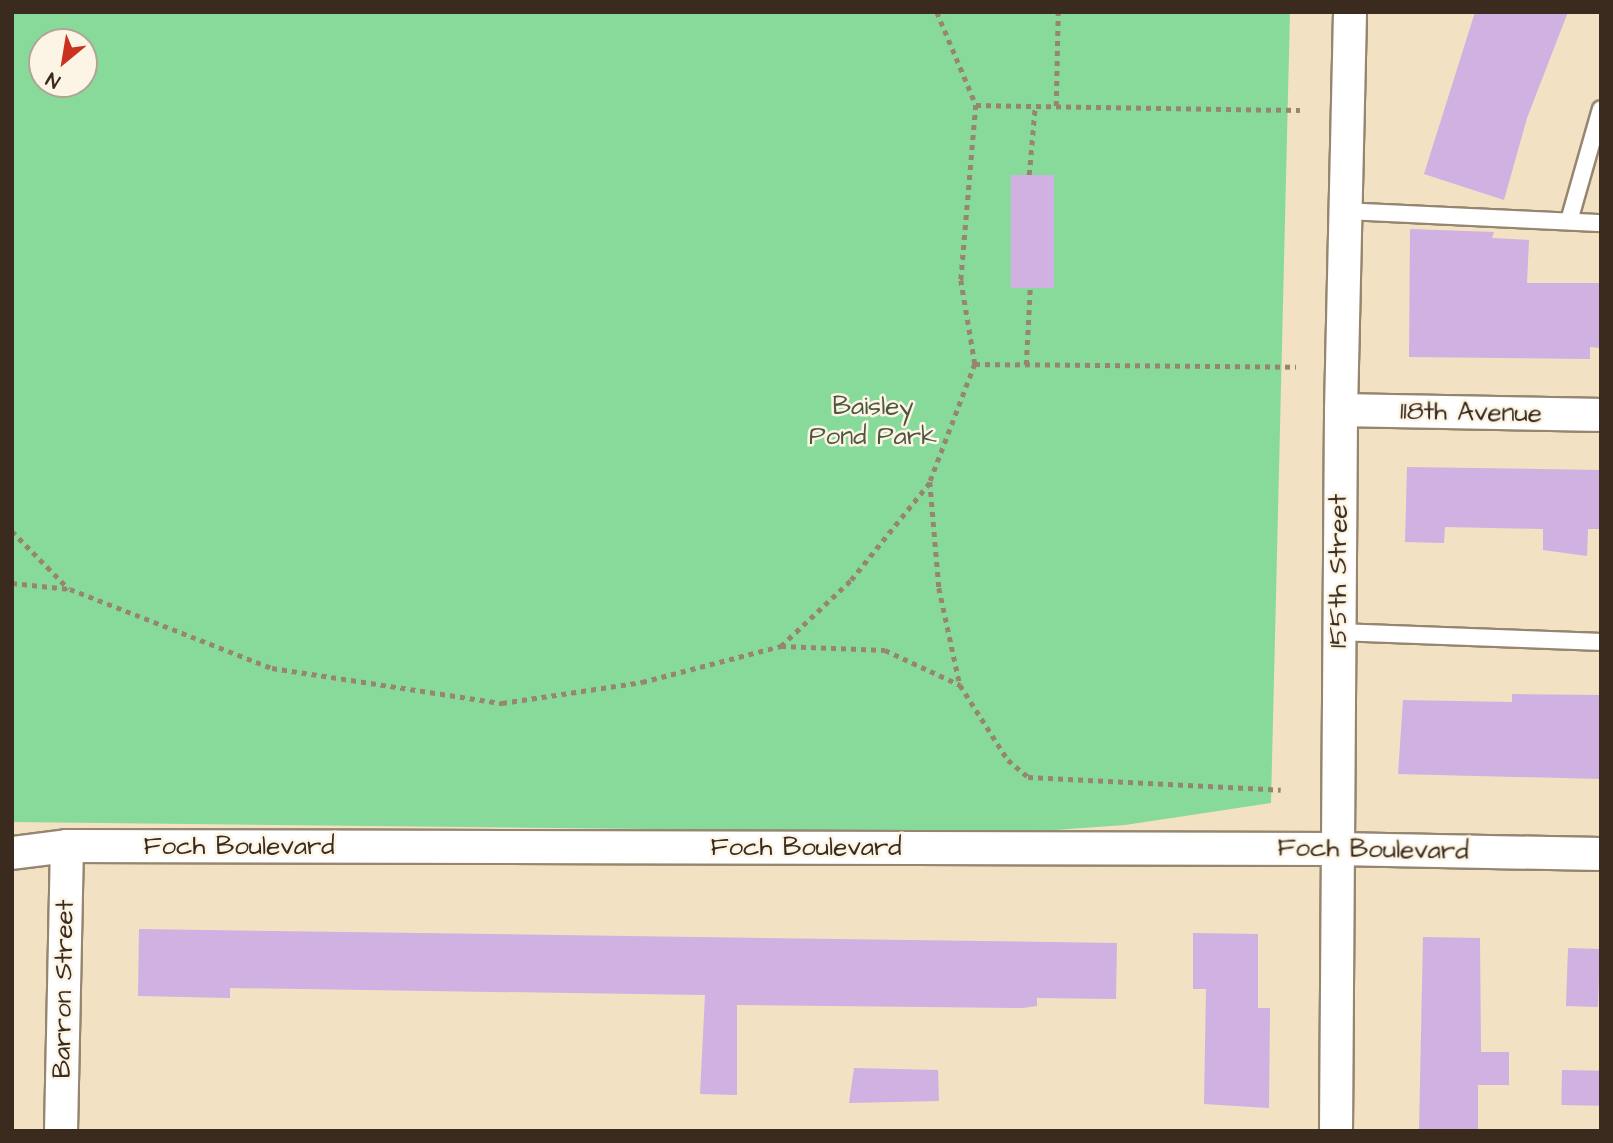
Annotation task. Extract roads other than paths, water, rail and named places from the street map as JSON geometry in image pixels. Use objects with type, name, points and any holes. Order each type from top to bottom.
[{"type":"street","name":"155th Street","points":[[1336,1131],[1341,410],[1350,12]]},
{"type":"street","name":"118th Avenue","points":[[1341,410],[1601,415]]},
{"type":"street","name":"Foch Boulevard","points":[[12,853],[67,846],[1337,849],[1601,854]]},
{"type":"street","name":"Barron Street","points":[[61,1131],[67,846]]},
{"type":"lane","points":[[1569,221],[1601,109]]},
{"type":"lane","points":[[1344,211],[1601,223]]},
{"type":"lane","points":[[1339,632],[1601,642]]},
{"type":"park label","name":"Baisley Pond Park","points":[[873,422]]}]
